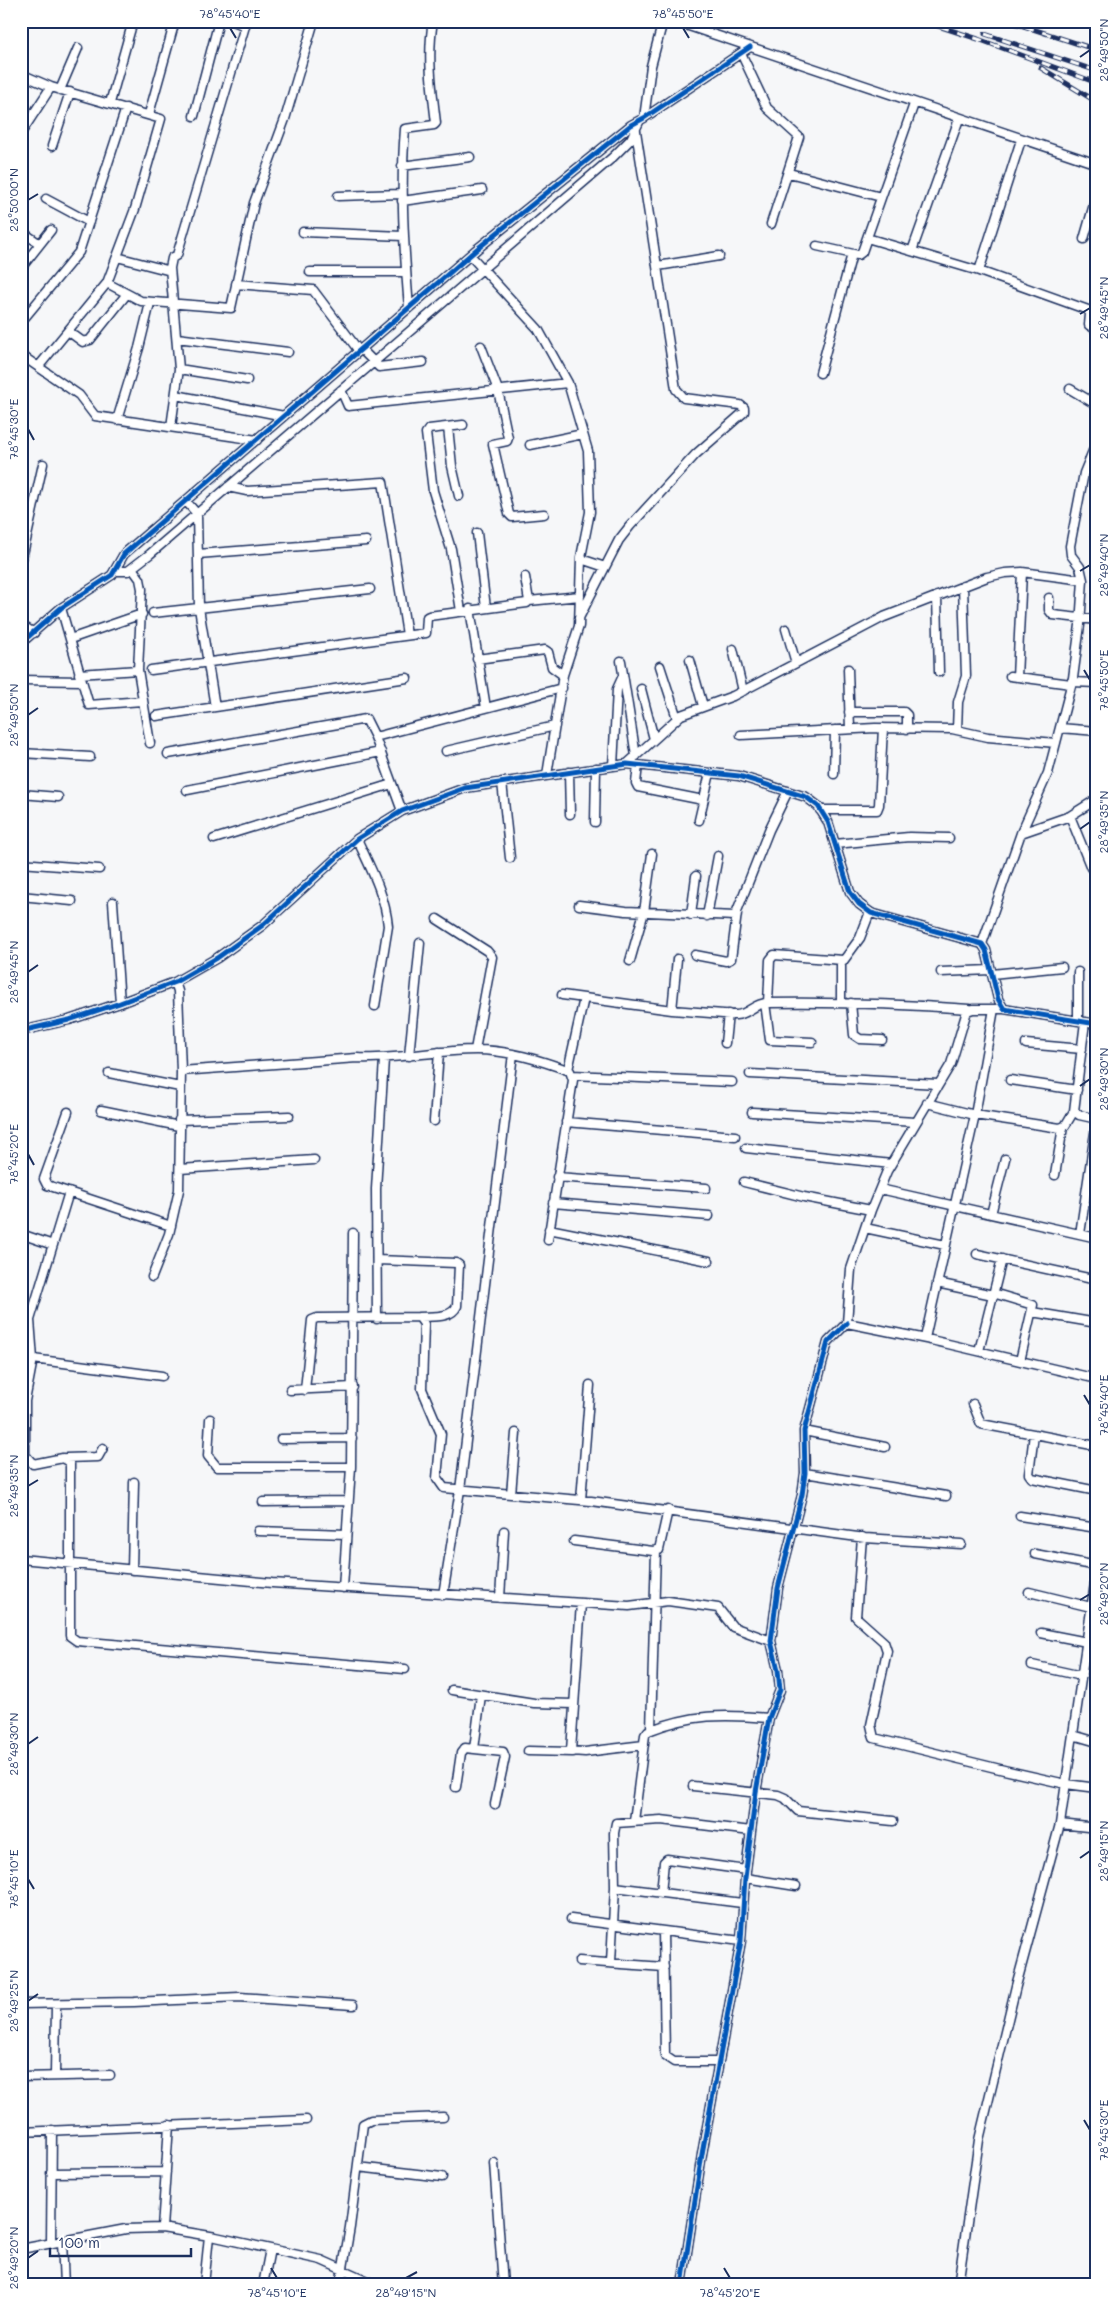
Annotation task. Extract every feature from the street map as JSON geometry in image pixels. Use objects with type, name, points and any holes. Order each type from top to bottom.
[{"type":"street","points":[[110,103],[133,21]]},
{"type":"street","points":[[149,114],[175,21]]},
{"type":"street","points":[[194,116],[219,21]]},
{"type":"street","points":[[171,427],[179,369],[174,306],[170,282],[171,260],[177,255],[245,26],[233,21]]},
{"type":"street","points":[[107,283],[136,300],[150,303],[230,309],[254,203],[285,119],[314,21]]},
{"type":"street","points":[[409,308],[402,197],[405,129],[434,125],[436,123],[430,66],[430,42],[433,21]]},
{"type":"street","points":[[116,571],[125,572],[146,557],[622,149],[636,131],[641,120],[651,66],[663,21]]},
{"type":"street","points":[[674,21],[914,104],[1097,164]]},
{"type":"street","points":[[21,643],[62,608],[106,581],[116,571],[118,561],[124,554],[470,255],[631,125],[750,47]]},
{"type":"street","points":[[21,133],[56,89],[78,48]]},
{"type":"street","points":[[741,53],[766,108],[799,137],[789,173],[770,224]]},
{"type":"street","points":[[21,74],[56,89],[149,114],[161,119],[135,209],[107,283],[39,366]]},
{"type":"street","points":[[52,146],[70,92]]},
{"type":"street","points":[[817,246],[860,254],[914,104]]},
{"type":"street","points":[[21,322],[79,252],[126,108]]},
{"type":"street","points":[[912,251],[959,119]]},
{"type":"street","points":[[547,775],[563,675],[579,618],[619,540],[638,515],[696,454],[744,412],[744,408],[740,405],[684,398],[679,394],[675,381],[636,131]]},
{"type":"street","points":[[979,271],[1021,140]]},
{"type":"street","points":[[402,166],[470,157]]},
{"type":"street","points":[[789,173],[881,197]]},
{"type":"street","points":[[338,196],[402,197],[482,190]]},
{"type":"street","points":[[1084,239],[1097,194]]},
{"type":"street","points":[[46,199],[89,222]]},
{"type":"street","points":[[21,268],[51,230]]},
{"type":"street","points":[[21,231],[40,244]]},
{"type":"street","points":[[303,232],[403,236]]},
{"type":"street","points":[[867,238],[979,271],[1088,310],[1090,314],[1089,325],[1097,330]]},
{"type":"street","points":[[820,373],[852,254]]},
{"type":"street","points":[[470,255],[538,329],[568,383],[588,451],[590,512],[581,559],[579,618]]},
{"type":"street","points":[[658,266],[719,256]]},
{"type":"street","points":[[117,257],[167,270],[170,268]]},
{"type":"street","points":[[310,272],[406,272]]},
{"type":"street","points":[[236,284],[313,290],[360,350],[381,367],[423,362]]},
{"type":"street","points":[[68,331],[83,342],[90,340],[126,295]]},
{"type":"street","points":[[117,420],[139,348],[150,303]]},
{"type":"street","points":[[177,338],[288,352]]},
{"type":"street","points":[[481,346],[498,390],[508,438],[506,441],[493,444],[510,514],[512,517],[544,514]]},
{"type":"street","points":[[21,354],[79,395],[93,415],[257,440]]},
{"type":"street","points":[[179,369],[247,380]]},
{"type":"street","points":[[340,390],[348,406],[568,383]]},
{"type":"street","points":[[1070,389],[1097,405]]},
{"type":"street","points":[[176,395],[284,416]]},
{"type":"street","points":[[461,611],[449,542],[434,491],[426,434],[429,429],[463,425]]},
{"type":"street","points":[[448,427],[452,466],[460,496]]},
{"type":"street","points":[[530,444],[583,434]]},
{"type":"street","points":[[982,944],[1021,833],[1048,773],[1072,683],[1083,580],[1080,567],[1071,555],[1070,546],[1084,473],[1097,442]]},
{"type":"street","points":[[21,563],[43,464]]},
{"type":"street","points":[[228,487],[247,491],[383,482],[407,635]]},
{"type":"street","points":[[186,501],[197,514],[199,608],[215,707]]},
{"type":"street","points":[[21,523],[30,525]]},
{"type":"street","points":[[477,532],[486,608]]},
{"type":"street","points":[[198,554],[366,540]]},
{"type":"street","points":[[581,559],[605,567]]},
{"type":"street","points":[[133,567],[141,583],[142,614],[138,670],[150,743]]},
{"type":"street","points":[[627,764],[677,718],[743,690],[876,621],[937,596],[987,577],[1022,572],[1083,580]]},
{"type":"street","points":[[1022,572],[1014,676],[1072,683],[1097,683]]},
{"type":"street","points":[[525,577],[528,601]]},
{"type":"street","points":[[957,730],[958,702],[966,676],[963,586]]},
{"type":"street","points":[[153,613],[370,589]]},
{"type":"street","points":[[151,670],[427,632],[427,616],[527,603],[528,601],[580,596]]},
{"type":"street","points":[[937,596],[939,672]]},
{"type":"street","points":[[1049,598],[1050,614],[1097,620]]},
{"type":"street","points":[[62,608],[89,705],[142,701]]},
{"type":"street","points":[[470,609],[486,708]]},
{"type":"street","points":[[70,639],[142,614]]},
{"type":"street","points":[[21,625],[34,633]]},
{"type":"street","points":[[786,629],[796,663]]},
{"type":"street","points":[[733,649],[743,690]]},
{"type":"street","points":[[477,660],[546,650],[552,667],[563,675]]},
{"type":"street","points":[[690,660],[703,706]]},
{"type":"street","points":[[621,661],[636,756]]},
{"type":"street","points":[[660,666],[677,718]]},
{"type":"street","points":[[848,669],[850,729]]},
{"type":"street","points":[[21,680],[80,678],[138,670]]},
{"type":"street","points":[[613,766],[617,688],[623,676]]},
{"type":"street","points":[[156,716],[407,678]]},
{"type":"street","points":[[375,737],[562,688]]},
{"type":"street","points":[[641,689],[654,738]]},
{"type":"street","points":[[849,712],[904,712],[907,715],[907,729]]},
{"type":"street","points":[[168,754],[364,719],[368,720],[402,811]]},
{"type":"street","points":[[446,752],[555,726]]},
{"type":"street","points":[[741,735],[883,728],[957,730],[988,737],[1056,742]]},
{"type":"street","points":[[820,810],[877,810],[879,805],[883,728]]},
{"type":"street","points":[[1060,728],[1097,731]]},
{"type":"street","points":[[834,774],[835,730]]},
{"type":"street","points":[[187,790],[381,752]]},
{"type":"street","points":[[21,753],[90,757]]},
{"type":"street","points":[[21,1031],[68,1020],[120,1003],[175,982],[217,958],[273,916],[356,839],[402,811],[464,788],[627,764],[739,776],[806,797],[820,810],[828,822],[850,892],[858,904],[870,912],[982,944],[986,950],[1000,1004],[1004,1009]]},
{"type":"street","points":[[638,765],[636,784],[640,788],[704,800]]},
{"type":"street","points":[[595,822],[596,768]]},
{"type":"street","points":[[569,772],[570,814]]},
{"type":"street","points":[[699,820],[710,773]]},
{"type":"street","points":[[502,782],[510,858]]},
{"type":"street","points":[[214,839],[392,784]]},
{"type":"street","points":[[695,955],[726,961],[731,959],[737,913],[769,830],[788,791]]},
{"type":"street","points":[[21,794],[58,797]]},
{"type":"street","points":[[1021,833],[1070,816],[1097,799]]},
{"type":"street","points":[[1070,816],[1091,868]]},
{"type":"street","points":[[835,844],[909,837],[949,838]]},
{"type":"street","points":[[356,839],[386,904],[388,926],[375,1006]]},
{"type":"street","points":[[630,961],[644,912],[652,854]]},
{"type":"street","points":[[707,916],[718,856]]},
{"type":"street","points":[[21,863],[99,869]]},
{"type":"street","points":[[691,915],[696,876]]},
{"type":"street","points":[[21,896],[72,901]]},
{"type":"street","points":[[113,902],[120,1003]]},
{"type":"street","points":[[579,905],[707,916],[732,917],[737,913]]},
{"type":"street","points":[[841,1004],[840,968],[842,960],[857,941],[870,912]]},
{"type":"street","points":[[438,919],[492,957],[475,1050]]},
{"type":"street","points":[[409,1056],[420,943]]},
{"type":"street","points":[[812,1042],[770,1040],[767,1003],[770,960],[774,955],[842,960]]},
{"type":"street","points":[[672,1010],[677,959]]},
{"type":"street","points":[[941,972],[992,972],[1062,967]]},
{"type":"street","points":[[1055,1175],[1063,1127],[1074,1111],[1082,1049],[1078,972]]},
{"type":"street","points":[[152,1278],[171,1226],[179,1190],[180,1071],[178,991],[175,982]]},
{"type":"street","points":[[562,995],[672,1010],[728,1014],[745,1014],[756,1006],[767,1003],[888,1004],[969,1010],[1004,1009],[1097,1024]]},
{"type":"street","points":[[548,1240],[566,1122],[570,1072],[584,998]]},
{"type":"street","points":[[851,1004],[854,1035],[860,1039],[882,1040]]},
{"type":"street","points":[[925,1338],[953,1205],[975,1115],[994,1009]]},
{"type":"street","points":[[682,2285],[718,2062],[741,1941],[742,1903],[756,1792],[769,1718],[780,1690],[778,1670],[771,1641],[778,1588],[802,1495],[805,1473],[804,1431],[828,1342],[847,1323],[851,1268],[870,1210],[891,1164],[951,1064],[969,1010]]},
{"type":"street","points":[[725,1043],[728,1014]]},
{"type":"street","points":[[1026,1044],[1082,1049]]},
{"type":"street","points":[[180,1071],[357,1058],[384,1059],[439,1052],[475,1050],[513,1054],[570,1072],[732,1082]]},
{"type":"street","points":[[434,1121],[439,1052]]},
{"type":"street","points":[[443,1595],[460,1490],[513,1054]]},
{"type":"street","points":[[377,1319],[378,1145],[384,1059]]},
{"type":"street","points":[[109,1073],[180,1087]]},
{"type":"street","points":[[750,1074],[938,1084]]},
{"type":"street","points":[[1010,1080],[1077,1090]]},
{"type":"street","points":[[927,1103],[975,1115],[1063,1127]]},
{"type":"street","points":[[101,1110],[179,1123],[290,1116]]},
{"type":"street","points":[[1074,1111],[1079,1115],[1097,1119],[1080,1234]]},
{"type":"street","points":[[68,1112],[44,1179],[47,1185],[171,1226]]},
{"type":"street","points":[[752,1112],[915,1122]]},
{"type":"street","points":[[566,1122],[735,1136]]},
{"type":"street","points":[[746,1148],[891,1164]]},
{"type":"street","points":[[991,1214],[1005,1159]]},
{"type":"street","points":[[180,1169],[314,1160]]},
{"type":"street","points":[[557,1178],[706,1188]]},
{"type":"street","points":[[744,1182],[804,1197],[870,1210]]},
{"type":"street","points":[[880,1189],[1097,1238]]},
{"type":"street","points":[[68,1192],[30,1320],[33,1359],[24,1401],[25,1463],[33,1464],[66,1458],[98,1458],[103,1448]]},
{"type":"street","points":[[553,1203],[710,1216]]},
{"type":"street","points":[[865,1228],[945,1245]]},
{"type":"street","points":[[549,1229],[708,1261]]},
{"type":"street","points":[[343,1588],[352,1438],[354,1233]]},
{"type":"street","points":[[21,1234],[53,1245]]},
{"type":"street","points":[[977,1254],[1097,1280]]},
{"type":"street","points":[[979,1351],[1002,1259]]},
{"type":"street","points":[[304,1390],[312,1320],[317,1318],[377,1319],[419,1317],[448,1315],[455,1311],[457,1306],[459,1265],[456,1263],[376,1260]]},
{"type":"street","points":[[937,1283],[1030,1303],[1033,1307],[1020,1361]]},
{"type":"street","points":[[1032,1312],[1097,1323]]},
{"type":"street","points":[[419,1317],[424,1324],[422,1392],[441,1434],[437,1478],[444,1488],[668,1510],[862,1537],[962,1544]]},
{"type":"street","points":[[847,1323],[925,1338],[1097,1379]]},
{"type":"street","points":[[33,1359],[162,1376]]},
{"type":"street","points":[[581,1500],[590,1385]]},
{"type":"street","points":[[290,1390],[353,1387]]},
{"type":"street","points":[[973,1404],[977,1420],[981,1424],[1097,1446]]},
{"type":"street","points":[[210,1419],[208,1456],[217,1467],[351,1467]]},
{"type":"street","points":[[804,1431],[885,1447]]},
{"type":"street","points":[[511,1494],[516,1433]]},
{"type":"street","points":[[1034,1434],[1029,1474],[1032,1478],[1097,1491]]},
{"type":"street","points":[[280,1439],[352,1438]]},
{"type":"street","points":[[66,1458],[70,1467],[69,1634],[77,1641],[405,1669]]},
{"type":"street","points":[[805,1473],[946,1496]]},
{"type":"street","points":[[132,1570],[134,1482]]},
{"type":"street","points":[[263,1502],[348,1501]]},
{"type":"street","points":[[574,1541],[656,1550],[660,1548],[668,1510]]},
{"type":"street","points":[[1020,1516],[1097,1528]]},
{"type":"street","points":[[258,1531],[346,1534]]},
{"type":"street","points":[[500,1598],[504,1531]]},
{"type":"street","points":[[862,1537],[856,1617],[884,1642],[887,1651],[871,1725],[872,1736],[877,1741],[933,1754],[1066,1784],[1097,1788]]},
{"type":"street","points":[[651,1730],[653,1603],[656,1550]]},
{"type":"street","points":[[958,2285],[979,2140],[1016,1986],[1060,1824],[1097,1568],[1035,1554]]},
{"type":"street","points":[[21,1559],[132,1570],[443,1595],[629,1606],[668,1601],[718,1608],[733,1627],[771,1641]]},
{"type":"street","points":[[1030,1592],[1091,1607]]},
{"type":"street","points":[[573,1752],[570,1748],[581,1603]]},
{"type":"street","points":[[1041,1633],[1087,1642]]},
{"type":"street","points":[[1085,1656],[1097,1658]]},
{"type":"street","points":[[1032,1665],[1082,1676]]},
{"type":"street","points":[[452,1690],[534,1703],[574,1704]]},
{"type":"street","points":[[474,1749],[481,1695]]},
{"type":"street","points":[[634,1821],[646,1733],[692,1718],[713,1714],[769,1718]]},
{"type":"street","points":[[1073,1735],[1097,1742]]},
{"type":"street","points":[[528,1751],[573,1752],[644,1745]]},
{"type":"street","points":[[456,1787],[462,1750],[474,1749],[504,1754],[496,1804]]},
{"type":"street","points":[[693,1786],[756,1792],[783,1797],[798,1811],[893,1821]]},
{"type":"street","points":[[611,1962],[615,1887],[614,1826],[616,1823],[661,1820],[751,1831]]},
{"type":"street","points":[[1060,1824],[1097,1828]]},
{"type":"street","points":[[661,1893],[664,1862],[667,1859],[746,1870]]},
{"type":"street","points":[[745,1878],[796,1886]]},
{"type":"street","points":[[615,1887],[742,1903]]},
{"type":"street","points":[[571,1919],[741,1941]]},
{"type":"street","points":[[663,1931],[665,2056],[674,2062],[718,2062]]},
{"type":"street","points":[[579,1961],[664,1967]]},
{"type":"street","points":[[21,2004],[239,1997],[353,2005]]},
{"type":"street","points":[[55,2076],[56,2004]]},
{"type":"street","points":[[21,2077],[110,2075]]},
{"type":"street","points":[[340,2285],[358,2166],[361,2128],[366,2121],[443,2117]]},
{"type":"street","points":[[21,2132],[306,2120]]},
{"type":"street","points":[[162,2228],[169,2125]]},
{"type":"street","points":[[51,2243],[52,2130]]},
{"type":"street","points":[[494,2163],[503,2285]]},
{"type":"street","points":[[358,2166],[442,2177]]},
{"type":"street","points":[[51,2173],[166,2172]]},
{"type":"street","points":[[21,2249],[126,2229],[162,2228],[321,2260],[377,2285]]},
{"type":"street","points":[[204,2285],[209,2236]]},
{"type":"street","points":[[62,2241],[64,2285]]},
{"type":"street","points":[[263,2285],[270,2249]]},
{"type":"railway","points":[[923,21],[978,39],[1097,83]]},
{"type":"railway","points":[[1008,21],[1097,50]]},
{"type":"railway","points":[[985,34],[1097,71]]},
{"type":"railway","points":[[1041,68],[1097,102]]},
{"type":"cycle path","points":[[21,643],[61,608],[112,575],[124,554],[477,249],[631,125],[750,47]]},
{"type":"cycle path","points":[[21,1031],[69,1020],[120,1003],[175,982],[217,958],[263,925],[357,839],[402,811],[465,788],[627,764],[739,776],[806,797],[818,806],[828,822],[850,892],[859,904],[871,913],[982,944],[986,950],[998,999],[1004,1009],[1097,1024]]},
{"type":"cycle path","points":[[682,2285],[702,2154],[741,1941],[745,1878],[756,1792],[769,1718],[780,1690],[778,1670],[771,1641],[778,1588],[802,1495],[805,1473],[804,1431],[828,1342],[847,1323]]}]
